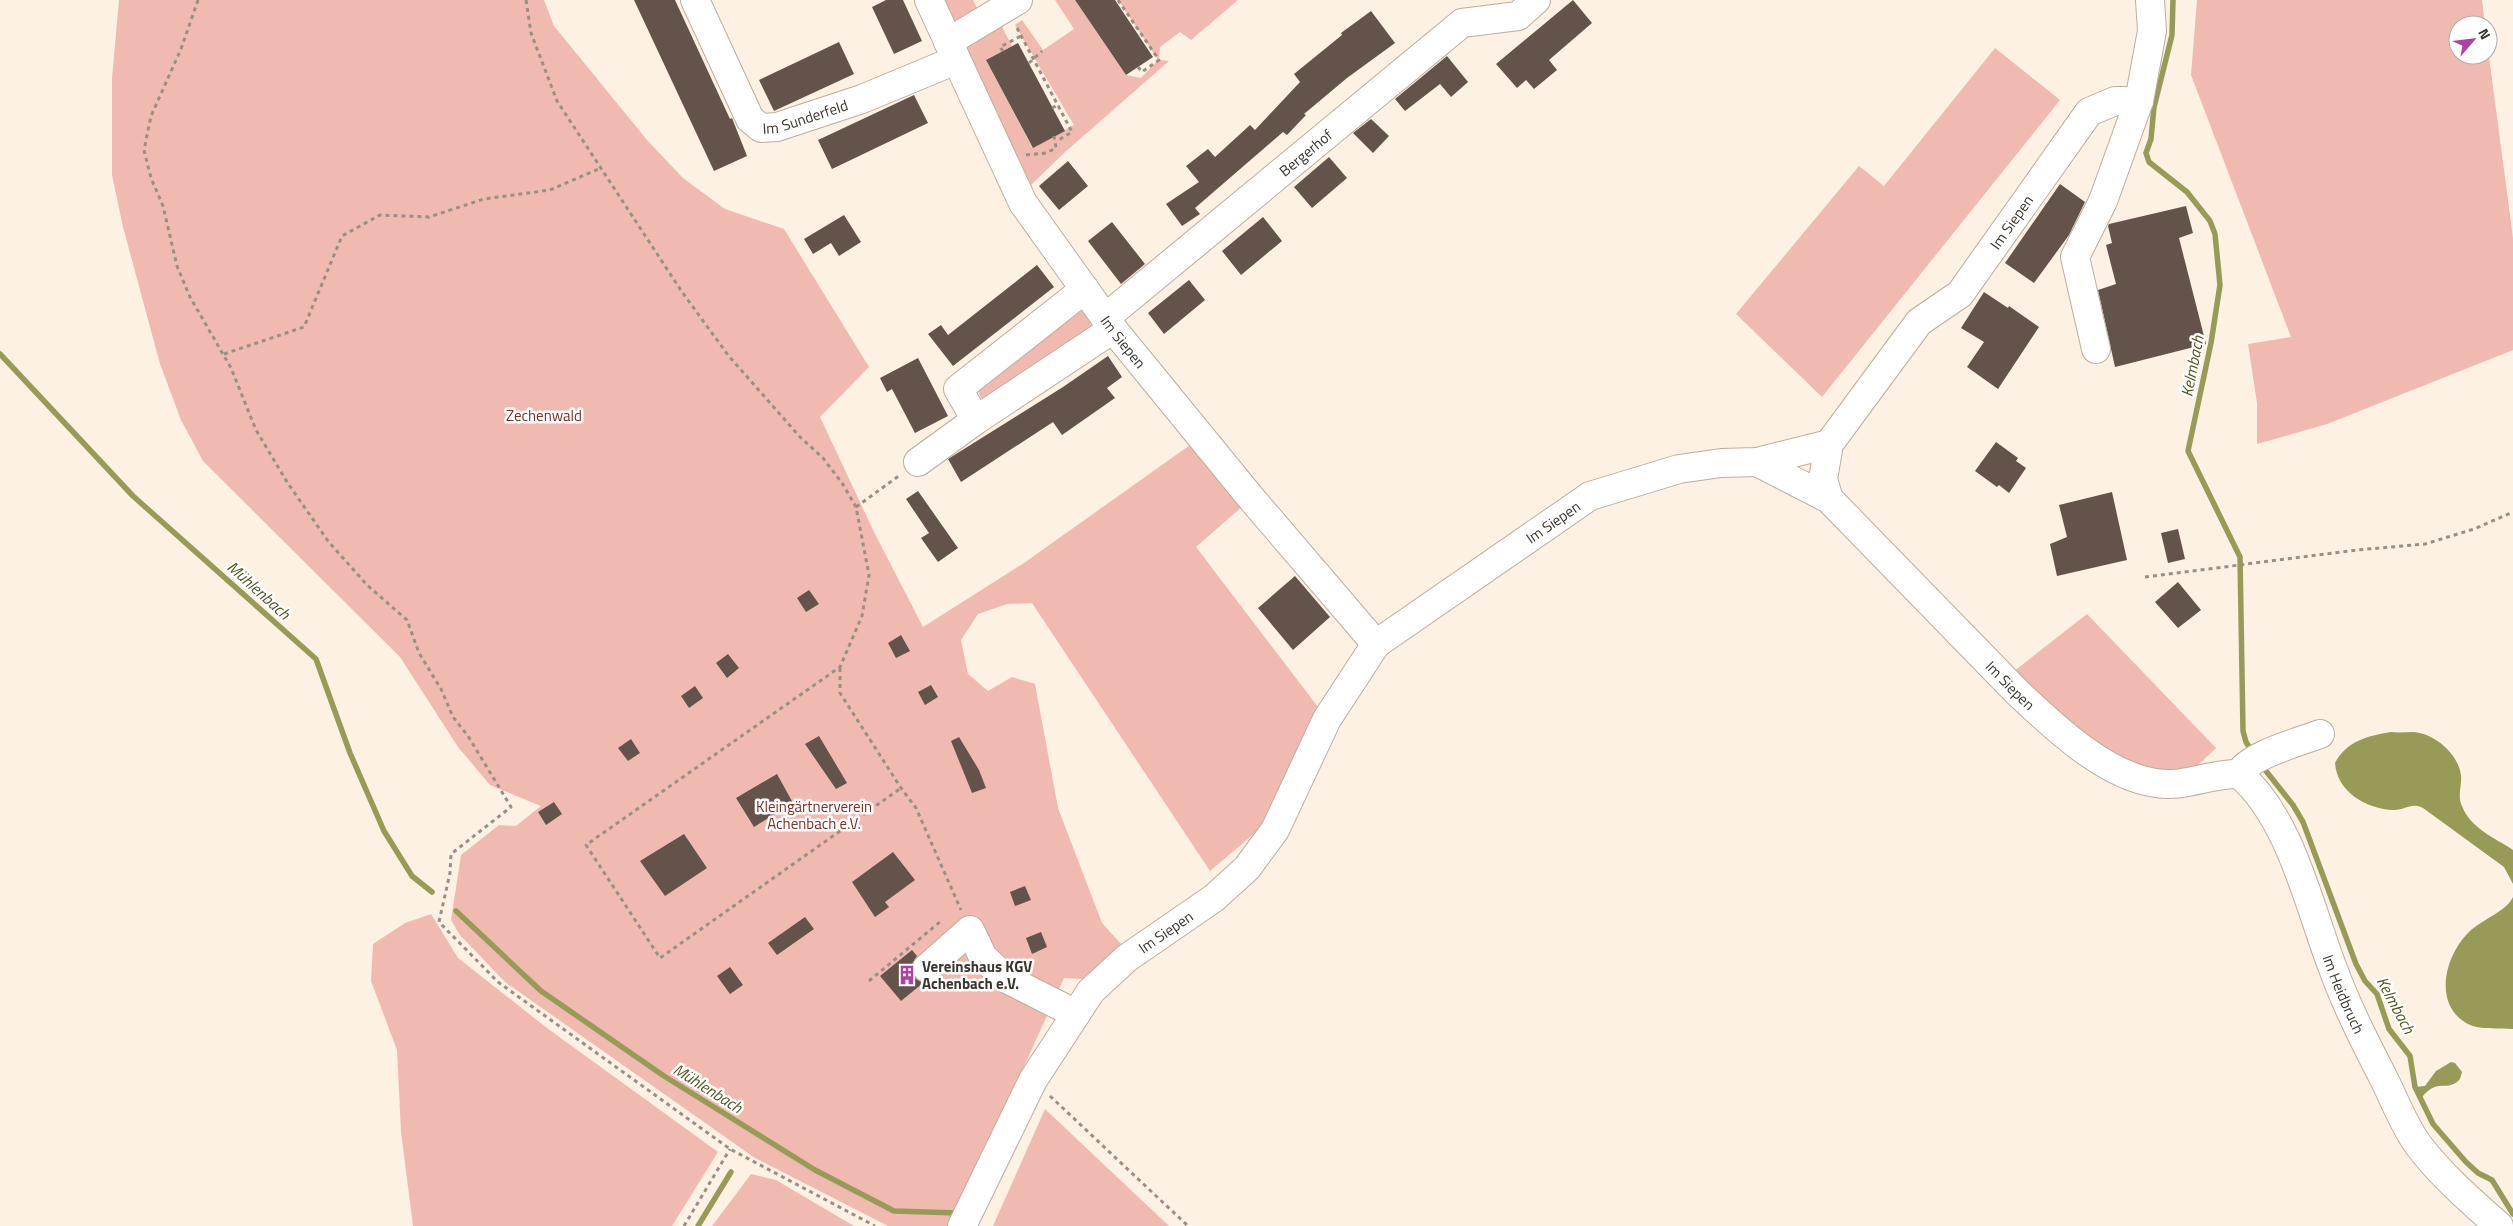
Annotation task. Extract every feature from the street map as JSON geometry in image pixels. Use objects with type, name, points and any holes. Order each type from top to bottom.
[{"type":"street","name":"Im Sunderfeld","points":[[695,0],[750,119],[761,128],[777,127],[862,99],[952,51],[1012,4]]},
{"type":"street","name":"Im Siepen","points":[[930,0],[1023,202],[1109,323],[1251,498],[1376,644]]},
{"type":"street","points":[[2096,349],[2075,257],[2102,201],[2139,101],[2152,31],[2150,0]]},
{"type":"street","name":"Bergerhof","points":[[918,462],[1109,323],[1462,23],[1527,8]]},
{"type":"street","name":"Im Siepen","points":[[1829,499],[1823,479],[1829,444],[1919,322],[1960,294],[2089,112],[2115,101],[2139,101]]},
{"type":"street","points":[[976,420],[958,389],[1085,289]]},
{"type":"street","name":"Im Siepen","points":[[966,1218],[1033,1080],[1091,991],[1127,958],[1214,898],[1247,868],[1275,830],[1327,719],[1376,644],[1590,496],[1679,468],[1721,463],[1757,462],[1829,444]]},
{"type":"street","name":"Im Siepen","points":[[1757,462],[1829,499],[2017,692],[2043,716],[2091,754],[2126,774],[2156,784],[2188,783],[2239,774]]},
{"type":"street","points":[[2239,774],[2248,764],[2320,734]]},
{"type":"street","name":"Im Heidbruch","points":[[2239,774],[2273,817],[2286,843],[2311,901],[2331,964],[2346,1002],[2418,1144],[2448,1180],[2499,1226]]},
{"type":"street","points":[[927,968],[960,917],[983,957],[1005,978],[1076,1014]]},
{"type":"path","points":[[198,0],[182,49],[151,116],[144,150],[162,206],[177,266],[190,297],[224,354],[256,430],[287,482],[335,549],[367,585],[407,620],[419,653],[441,689],[453,717],[468,736],[511,807],[451,854],[450,873],[439,922],[498,982],[730,1149],[875,1226]]},
{"type":"path","points":[[526,0],[531,33],[557,101],[682,292],[728,355],[799,436],[823,458],[842,483],[856,508],[869,575],[862,616],[840,667],[840,693],[916,808],[960,917]]},
{"type":"path","points":[[1118,0],[1158,60],[1142,72],[1138,67]]},
{"type":"path","points":[[1012,4],[1021,36],[1072,132],[1056,140]]},
{"type":"path","points":[[1002,51],[1000,47],[1021,36]]},
{"type":"path","points":[[1029,63],[1034,61],[1042,51]]},
{"type":"path","points":[[1052,108],[1058,105]]},
{"type":"path","points":[[1005,164],[1027,154],[1046,153],[1056,148],[1054,136]]},
{"type":"path","points":[[224,354],[304,327],[342,236],[380,215],[429,217],[484,198],[550,190],[601,168]]},
{"type":"path","points":[[856,508],[918,462]]},
{"type":"path","points":[[2145,577],[2357,550],[2425,544],[2474,529],[2513,512]]},
{"type":"path","points":[[840,667],[586,845],[660,958],[901,788]]},
{"type":"path","points":[[869,981],[944,919]]},
{"type":"path","points":[[1033,1080],[1188,1226]]},
{"type":"path","points":[[684,1226],[730,1149]]},
{"type":"green space","points":[[119,0],[544,0],[554,26],[647,140],[683,178],[725,209],[784,229],[869,367],[820,417],[874,532],[923,627],[1024,563],[1190,445],[1245,504],[1196,547],[1321,711],[1262,827],[1210,871],[1032,603],[1007,604],[978,614],[961,640],[968,674],[988,691],[1012,677],[1035,684],[1058,808],[1102,923],[1122,945],[1082,979],[1064,978],[955,1219],[949,1226],[888,1226],[755,1158],[505,982],[460,935],[451,920],[461,855],[499,825],[516,826],[541,806],[490,785],[458,747],[400,657],[203,461],[181,420],[160,364],[123,227],[112,175],[112,78]]},
{"type":"green space","points":[[944,0],[973,0],[978,10],[955,24]]},
{"type":"green space","points":[[1055,0],[1075,0],[1126,75],[1141,78],[1158,60],[1118,0],[1238,0],[1191,40],[1180,32],[1160,47],[1159,60],[1169,61],[1064,153],[1030,186],[967,55],[966,48],[999,21],[1012,46],[986,60],[1032,147],[1074,125],[1015,25],[1022,20],[1043,50],[1074,29]]},
{"type":"green space","points":[[2197,0],[2482,0],[2484,15],[2448,15],[2448,65],[2490,65],[2513,238],[2513,350],[2327,424],[2257,444],[2257,403],[2248,344],[2291,337],[2191,75]]},
{"type":"green space","points":[[1995,48],[2060,100],[1822,397],[1736,314],[1859,166],[1884,186]]},
{"type":"green space","points":[[1079,305],[1095,324],[991,400],[981,398],[977,389]]},
{"type":"green space","points":[[2087,614],[2216,748],[2192,771],[2156,775],[2103,753],[2013,672]]},
{"type":"green space","points":[[431,914],[458,958],[547,1028],[718,1152],[672,1226],[413,1226],[401,1132],[397,1050],[371,981],[373,944],[405,923]]},
{"type":"green space","points":[[1045,1109],[1169,1226],[993,1226]]},
{"type":"green space","points":[[751,1174],[776,1180],[854,1226],[712,1226]]},
{"type":"shaded area","points":[[2391,732],[2422,734],[2438,741],[2451,753],[2456,760],[2461,776],[2460,798],[2466,814],[2477,827],[2513,850],[2513,884],[2504,867],[2423,808],[2412,806],[2398,810],[2384,809],[2364,802],[2347,790],[2337,773],[2335,763],[2345,749],[2358,741],[2374,735]]},
{"type":"shaded area","points":[[2513,897],[2513,1029],[2473,1026],[2457,1016],[2450,1005],[2446,993],[2449,966],[2454,953],[2469,932],[2500,911]]},
{"type":"shaded area","points":[[2451,1062],[2455,1063],[2462,1072],[2460,1079],[2451,1085],[2432,1088],[2420,1100],[2415,1087],[2425,1086],[2436,1071]]},
{"type":"building","points":[[634,0],[675,0],[730,119],[732,118],[747,156],[714,171]]},
{"type":"building","points":[[886,0],[903,0],[922,41],[894,54],[872,7]]},
{"type":"building","points":[[1075,0],[1115,0],[1153,57],[1126,75]]},
{"type":"building","points":[[1573,0],[1592,23],[1549,60],[1557,70],[1534,89],[1526,80],[1517,88],[1496,64]]},
{"type":"building","points":[[1371,11],[1395,43],[1347,78],[1304,114],[1306,115],[1287,135],[1283,132],[1195,208],[1200,214],[1182,226],[1166,204],[1199,182],[1186,166],[1208,149],[1215,157],[1250,125],[1255,130],[1300,82],[1294,74],[1342,35],[1341,33]]},
{"type":"building","points":[[839,42],[854,74],[774,111],[759,80]]},
{"type":"building","points":[[1018,43],[1065,131],[1033,148],[986,60]]},
{"type":"building","points":[[1447,56],[1468,82],[1451,97],[1440,84],[1405,111],[1395,99]]},
{"type":"building","points":[[914,95],[928,123],[832,169],[818,140]]},
{"type":"building","points":[[1371,119],[1389,136],[1373,153],[1353,133]]},
{"type":"building","points":[[1329,157],[1347,178],[1312,208],[1294,187]]},
{"type":"building","points":[[1068,161],[1088,186],[1059,210],[1039,186]]},
{"type":"building","points":[[2060,184],[2085,202],[2069,235],[2034,283],[2005,263]]},
{"type":"building","points":[[2186,206],[2193,233],[2179,238],[2206,344],[2115,367],[2098,290],[2116,284],[2106,245],[2112,243],[2108,226],[2109,224]]},
{"type":"building","points":[[844,215],[861,242],[839,256],[831,243],[813,254],[804,239]]},
{"type":"building","points":[[1263,217],[1282,241],[1241,275],[1222,251]]},
{"type":"building","points":[[1112,222],[1145,264],[1121,284],[1088,241]]},
{"type":"building","points":[[1037,265],[1054,287],[953,366],[928,334],[941,325],[948,335]]},
{"type":"building","points":[[1189,280],[1205,300],[1164,334],[1148,313]]},
{"type":"building","points":[[1984,292],[2008,308],[2009,306],[2039,327],[1998,389],[1967,367],[1984,342],[1961,328]]},
{"type":"building","points":[[1108,356],[1122,377],[1107,388],[1115,398],[1062,435],[1053,422],[961,482],[948,459],[1063,387]]},
{"type":"building","points":[[918,358],[948,416],[915,433],[892,389],[887,392],[880,378]]},
{"type":"building","points":[[1996,442],[2018,458],[2016,461],[2026,468],[2009,493],[1975,471]]},
{"type":"building","points":[[918,491],[958,548],[938,562],[921,538],[929,533],[906,499]]},
{"type":"building","points":[[2112,492],[2127,560],[2057,576],[2050,544],[2067,537],[2059,505]]},
{"type":"building","points":[[2178,529],[2185,559],[2168,563],[2161,533]]},
{"type":"building","points":[[1295,576],[1330,617],[1293,650],[1258,608]]},
{"type":"building","points":[[2178,582],[2201,610],[2178,628],[2155,602]]},
{"type":"building","points":[[809,590],[819,604],[806,612],[797,598]]},
{"type":"building","points":[[901,635],[910,651],[896,658],[888,643]]},
{"type":"building","points":[[728,654],[739,668],[727,678],[716,663]]},
{"type":"building","points":[[931,685],[938,697],[925,705],[918,692]]},
{"type":"building","points":[[695,686],[703,698],[689,708],[681,696]]},
{"type":"building","points":[[819,736],[847,783],[836,789],[805,744]]},
{"type":"building","points":[[959,737],[979,770],[986,788],[972,793],[951,741]]},
{"type":"building","points":[[631,739],[640,753],[628,761],[618,748]]},
{"type":"building","points":[[777,774],[793,803],[754,827],[736,798]]},
{"type":"building","points":[[554,802],[562,814],[546,825],[538,812]]},
{"type":"building","points":[[684,834],[707,868],[665,896],[640,861]]},
{"type":"building","points":[[893,852],[915,880],[885,902],[889,907],[875,917],[852,882]]},
{"type":"building","points":[[1025,886],[1031,900],[1015,906],[1010,892]]},
{"type":"building","points":[[805,917],[814,929],[777,955],[768,943]]},
{"type":"building","points":[[1041,932],[1047,947],[1032,954],[1026,938]]},
{"type":"building","name":"Vereinshaus KGV Achenbach e.V.","points":[[912,950],[917,956],[912,964],[912,972],[916,979],[923,983],[901,1001],[880,976]]},
{"type":"building","points":[[730,967],[743,985],[730,994],[717,976]]},
{"type":"waterway","name":"Kelmbach","points":[[2173,0],[2172,35],[2154,107],[2151,139],[2146,153],[2149,162],[2187,192],[2210,221],[2215,234],[2220,285],[2211,343],[2188,451],[2240,557],[2243,731],[2246,742],[2253,753]]},
{"type":"waterway","name":"Mühlenbach","points":[[0,354],[133,496],[316,659],[350,753],[384,831],[412,876],[432,892]]},
{"type":"waterway","name":"Kelmbach","points":[[2262,766],[2293,805],[2303,822],[2356,964],[2365,981],[2377,994],[2389,1029],[2410,1056],[2415,1087],[2433,1124],[2466,1162],[2478,1173],[2492,1180],[2513,1214]]},
{"type":"waterway","name":"Mühlenbach","points":[[456,911],[541,991],[664,1076],[815,1170],[894,1211],[959,1213]]},
{"type":"waterway","points":[[698,1226],[731,1172]]},
{"type":"place","name":"Vereinshaus KGV Achenbach e.V.","points":[[907,975]]},
{"type":"park label","name":"Zechenwald","points":[[544,415]]},
{"type":"park label","name":"Kleingärtnerverein Achenbach e.V.","points":[[814,814]]}]
